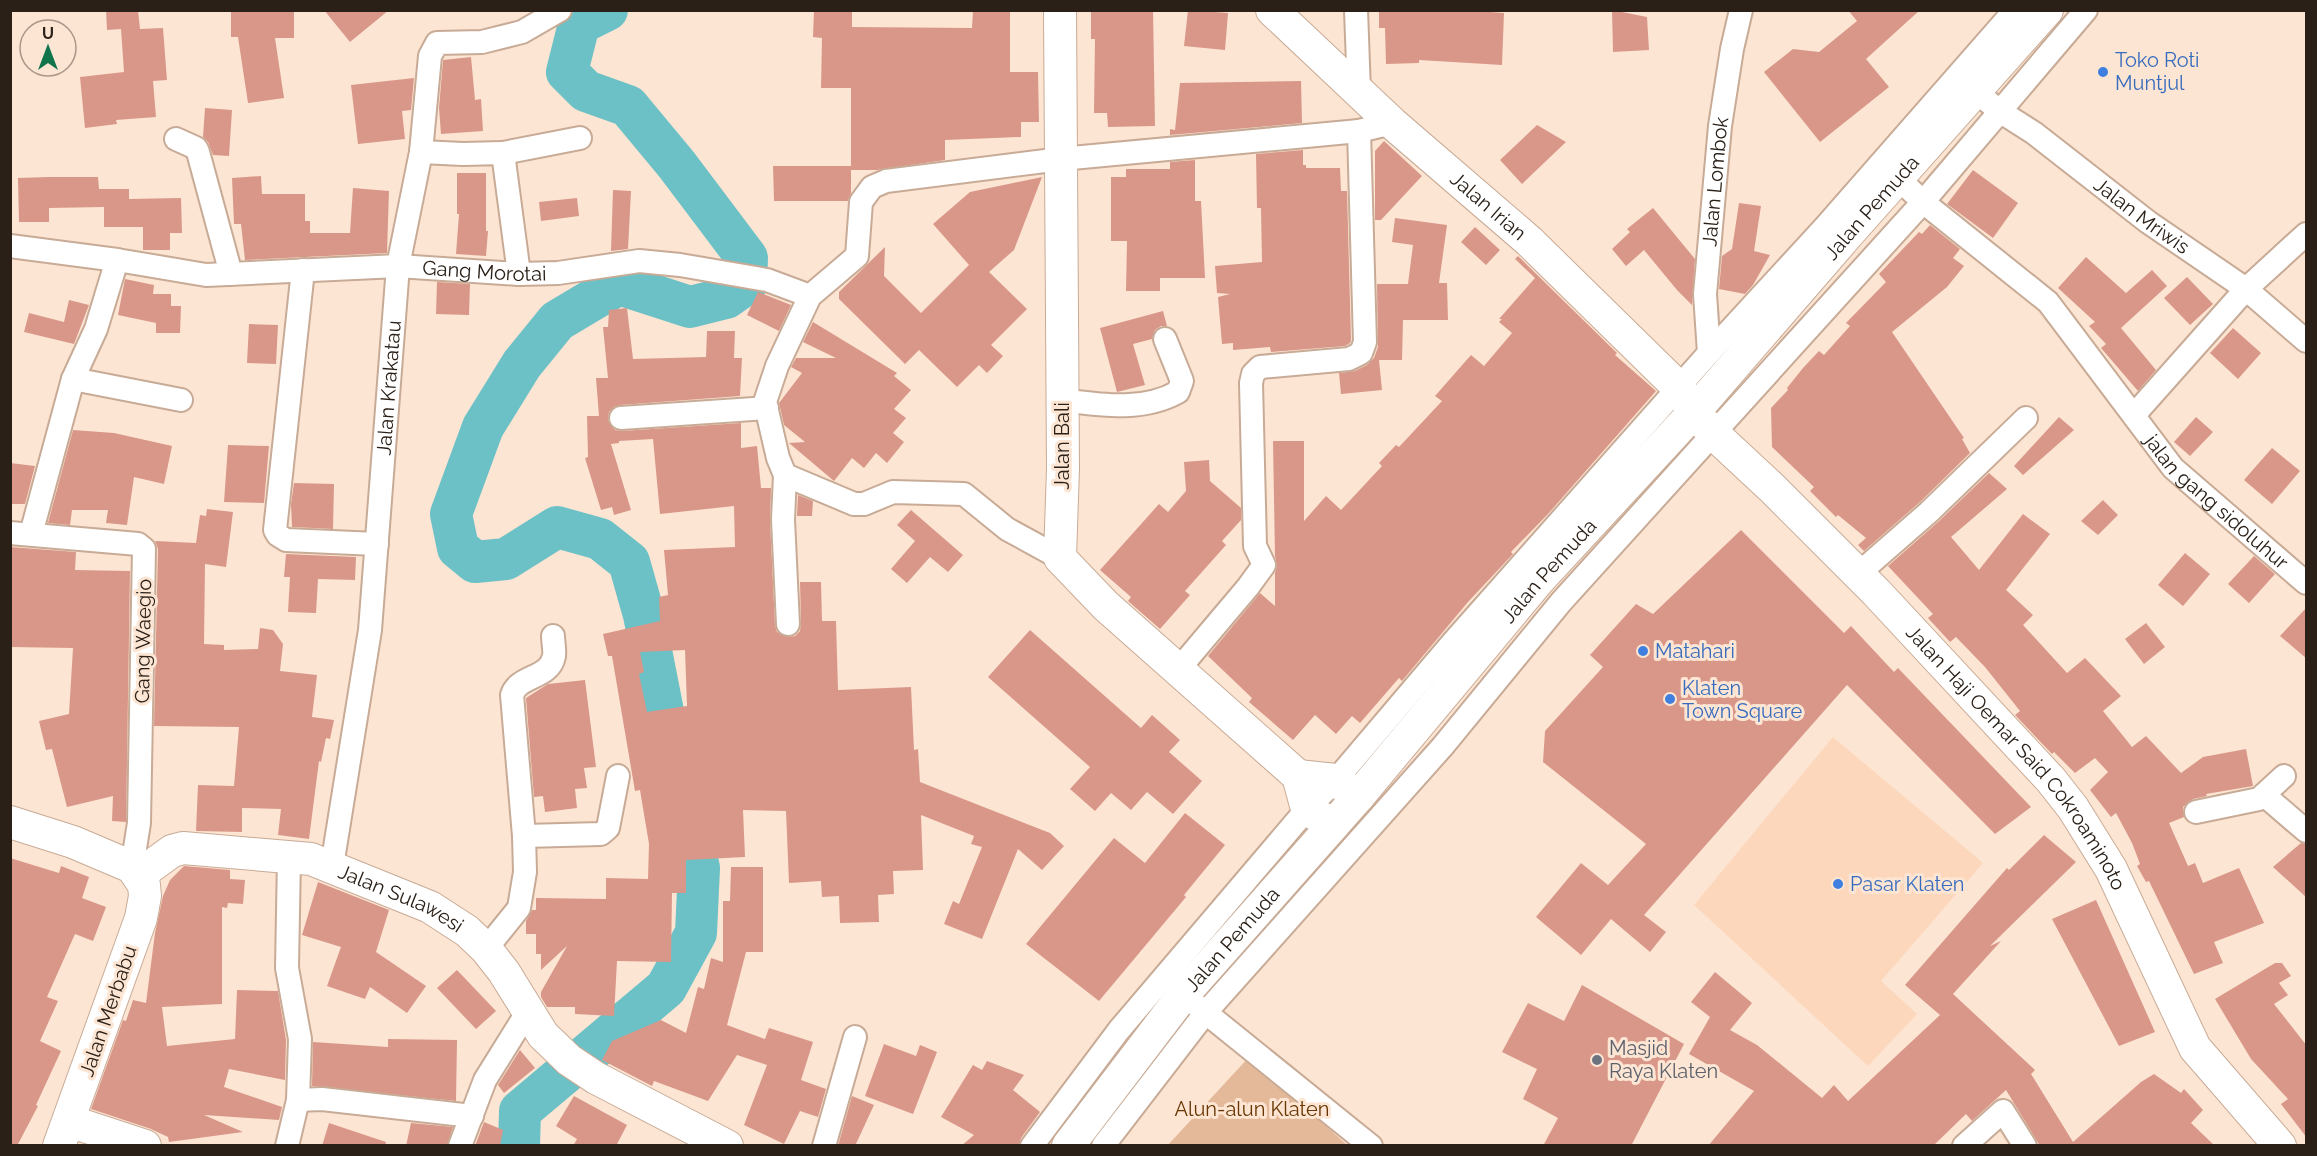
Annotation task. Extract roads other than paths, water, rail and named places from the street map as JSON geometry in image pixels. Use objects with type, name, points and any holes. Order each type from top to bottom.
[{"type":"main road","name":"Jalan Bali","points":[[1060,10],[1062,400],[1060,558]]},
{"type":"main road","name":"Jalan Irian","points":[[1272,10],[1392,123],[1529,241],[1696,412]]},
{"type":"main road","name":"Jalan Pemuda","points":[[1068,1146],[1194,1003],[1320,817],[1696,412],[1826,260],[1838,224],[1899,179],[2047,10]]},
{"type":"main road","name":"Jalan Haji Oemar Said Cokroaminoto","points":[[1696,412],[1858,574],[2051,780],[2073,808],[2111,869],[2194,1048],[2280,1146]]},
{"type":"main road","points":[[1060,558],[1106,606],[1298,776],[1320,817]]},
{"type":"main road","points":[[1298,776],[1347,788]]},
{"type":"main road","points":[[10,822],[82,845],[135,871]]},
{"type":"main road","name":"Jalan Sulawesi","points":[[135,871],[172,851],[183,848],[312,859],[430,907],[467,931],[486,948],[543,1035],[569,1060],[596,1078],[727,1146]]},
{"type":"main road","name":"Jalan Merbabu","points":[[64,1133],[141,918],[145,896],[144,885],[135,871]]},
{"type":"main road","points":[[64,1133],[145,1146]]},
{"type":"street","name":"Jalan Krakatau","points":[[332,866],[370,630],[398,266],[421,152],[430,56],[437,43],[482,42],[522,32],[560,10]]},
{"type":"street","points":[[1356,10],[1359,92]]},
{"type":"street","name":"Jalan Lombok","points":[[1709,353],[1705,294],[1720,126],[1732,49],[1741,10]]},
{"type":"street","points":[[1696,412],[1709,353],[1838,224],[2014,10]]},
{"type":"street","points":[[1102,1146],[1194,1003],[1443,746],[1561,602],[1696,412],[1846,289],[2001,112],[2086,10]]},
{"type":"street","name":"Jalan Mriwis","points":[[1976,92],[2001,112],[2034,133],[2148,222],[2246,289],[2307,341]]},
{"type":"street","points":[[788,624],[783,520],[785,475],[778,458],[765,402],[777,366],[810,296],[857,256],[861,202],[872,187],[886,181],[1061,159],[1359,131],[1392,123]]},
{"type":"street","points":[[1178,670],[1264,565],[1255,546],[1251,383],[1253,374],[1260,367],[1350,359],[1361,353],[1365,342],[1359,131]]},
{"type":"street","points":[[421,152],[503,153],[580,138]]},
{"type":"street","points":[[186,143],[231,274]]},
{"type":"street","points":[[503,153],[519,274]]},
{"type":"street","name":"jalan gang sidoluhur","points":[[1899,179],[1923,202],[2048,302],[2173,468],[2307,583]]},
{"type":"street","points":[[2134,415],[2246,289],[2307,234]]},
{"type":"street","points":[[10,246],[117,260],[96,329],[74,379],[21,533]]},
{"type":"street","name":"Gang Morotai","points":[[117,260],[206,275],[398,266],[519,274],[558,273],[639,261],[680,265],[767,280],[810,296]]},
{"type":"street","points":[[303,270],[275,530],[285,540],[377,544]]},
{"type":"street","points":[[1062,400],[1134,406],[1178,392],[1182,381],[1165,339]]},
{"type":"street","points":[[74,379],[181,400]]},
{"type":"street","points":[[621,418],[767,408]]},
{"type":"street","points":[[1858,574],[1929,512],[2026,418]]},
{"type":"street","points":[[785,475],[854,504],[864,504],[893,492],[964,494],[1007,529],[1060,558]]},
{"type":"street","name":"Gang Waegio","points":[[21,533],[138,544],[144,549],[139,822],[135,871]]},
{"type":"street","points":[[486,948],[519,908],[525,872],[512,695],[514,688],[541,674],[550,664],[554,657],[553,636]]},
{"type":"street","points":[[524,836],[601,834],[608,828],[618,776]]},
{"type":"street","points":[[2196,812],[2254,799],[2284,776]]},
{"type":"street","points":[[2254,799],[2307,831]]},
{"type":"street","points":[[1032,1146],[1119,1030],[1320,817]]},
{"type":"street","points":[[287,1146],[298,1100],[300,1039],[287,968],[289,857]]},
{"type":"street","points":[[1194,1003],[1371,1146]]},
{"type":"street","points":[[460,1146],[485,1080],[528,1011]]},
{"type":"street","points":[[824,1146],[855,1037]]},
{"type":"street","points":[[298,1100],[322,1099],[472,1116]]},
{"type":"street","points":[[1964,1146],[2003,1111],[2025,1146]]},
{"type":"waterway","points":[[519,1146],[520,1111],[666,988],[696,933],[699,868],[671,752],[644,615],[629,562],[600,539],[557,527],[506,559],[475,562],[458,548],[451,514],[483,427],[522,364],[557,321],[619,284],[690,307],[726,298],[746,284],[747,258],[677,165],[628,106],[586,91],[567,72],[579,24],[607,10]]},
{"type":"place","name":"Toko Roti Muntjul","points":[[2103,72]]},
{"type":"place","name":"Matahari","points":[[1643,651]]},
{"type":"place","name":"Klaten Town Square","points":[[1670,699]]},
{"type":"place","name":"Pasar Klaten","points":[[1838,884]]},
{"type":"place","name":"Masjid Raya Klaten","points":[[1597,1060]]},
{"type":"park label","name":"Alun-alun Klaten","points":[[1252,1109]]}]
